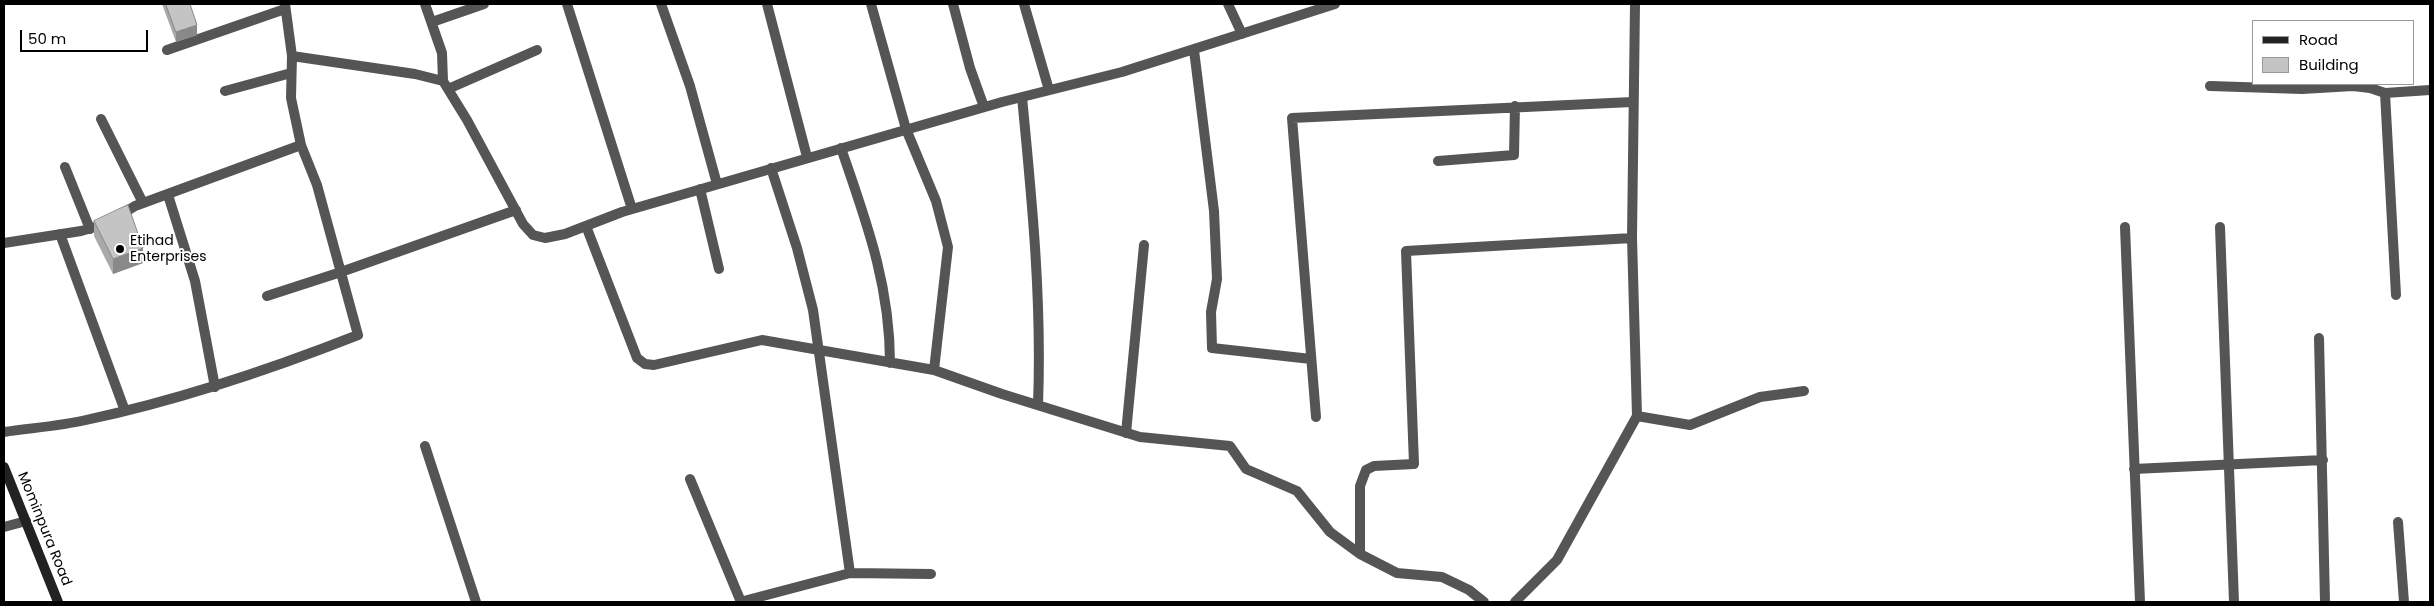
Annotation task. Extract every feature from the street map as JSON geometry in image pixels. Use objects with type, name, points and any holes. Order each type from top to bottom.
[{"type":"main road","name":"Mominpura Road","points":[[4,467],[58,602]]},
{"type":"street","points":[[425,4],[442,53],[445,85],[523,224],[533,235],[545,238],[586,226],[632,209],[806,157],[984,107],[1122,72],[1242,34],[1314,6],[1335,4]]},
{"type":"street","points":[[432,22],[484,4]]},
{"type":"street","points":[[566,4],[632,209]]},
{"type":"street","points":[[661,4],[690,86],[717,184]]},
{"type":"street","points":[[767,4],[806,157]]},
{"type":"street","points":[[871,4],[906,129],[936,201],[948,246],[934,370]]},
{"type":"street","points":[[953,4],[970,68],[984,107]]},
{"type":"street","points":[[1024,4],[1049,90]]},
{"type":"street","points":[[1228,4],[1242,34]]},
{"type":"street","points":[[1515,602],[1557,560],[1637,416],[1632,238],[1632,102],[1635,4]]},
{"type":"street","points":[[4,432],[84,421],[215,387],[278,367],[358,335],[316,185],[301,145],[291,98],[292,56],[285,6],[167,50]]},
{"type":"street","points":[[292,56],[415,74],[445,85],[537,50]]},
{"type":"street","points":[[1194,50],[1214,211],[1217,279],[1211,312],[1212,348],[1311,358]]},
{"type":"street","points":[[226,91],[291,73]]},
{"type":"street","points":[[2210,86],[2302,89],[2353,86],[2370,88],[2385,93],[2430,90]]},
{"type":"street","points":[[2385,93],[2396,295]]},
{"type":"street","points":[[1022,97],[1037,260],[1041,343],[1038,405]]},
{"type":"street","points":[[1316,417],[1292,118],[1515,106],[1632,102]]},
{"type":"street","points":[[1438,161],[1514,155],[1515,106]]},
{"type":"street","points":[[101,119],[142,204]]},
{"type":"street","points":[[4,243],[104,226],[135,206],[301,145]]},
{"type":"street","points":[[841,148],[870,231],[885,288],[890,331],[890,362]]},
{"type":"street","points":[[65,167],[90,229]]},
{"type":"street","points":[[771,168],[797,248],[811,301],[850,573]]},
{"type":"street","points":[[700,189],[719,269]]},
{"type":"street","points":[[168,195],[196,281],[215,387]]},
{"type":"street","points":[[267,296],[516,210]]},
{"type":"street","points":[[586,226],[638,358],[645,364],[654,365],[762,340],[934,370],[1140,437],[1230,446],[1246,469],[1297,491],[1330,532],[1360,554],[1397,573],[1442,577],[1469,590],[1484,602]]},
{"type":"street","points":[[2125,227],[2140,602]]},
{"type":"street","points":[[2220,227],[2234,602]]},
{"type":"street","points":[[60,234],[125,411]]},
{"type":"street","points":[[1360,554],[1360,486],[1366,470],[1374,466],[1414,464],[1406,251],[1632,238]]},
{"type":"street","points":[[1126,433],[1144,245]]},
{"type":"street","points":[[2319,338],[2325,602]]},
{"type":"street","points":[[1637,416],[1690,425],[1760,397],[1804,391]]},
{"type":"street","points":[[425,446],[476,602]]},
{"type":"street","points":[[2134,469],[2323,460]]},
{"type":"street","points":[[690,479],[741,602],[850,573],[931,574]]},
{"type":"street","points":[[4,527],[26,521]]},
{"type":"street","points":[[2398,522],[2404,602]]},
{"type":"building","points":[[166,4],[190,4],[197,25],[176,32]]},
{"type":"building","points":[[128,205],[143,248],[113,259],[94,221]]},
{"type":"place","name":"Etihad Enterprises","points":[[120,249]]}]
